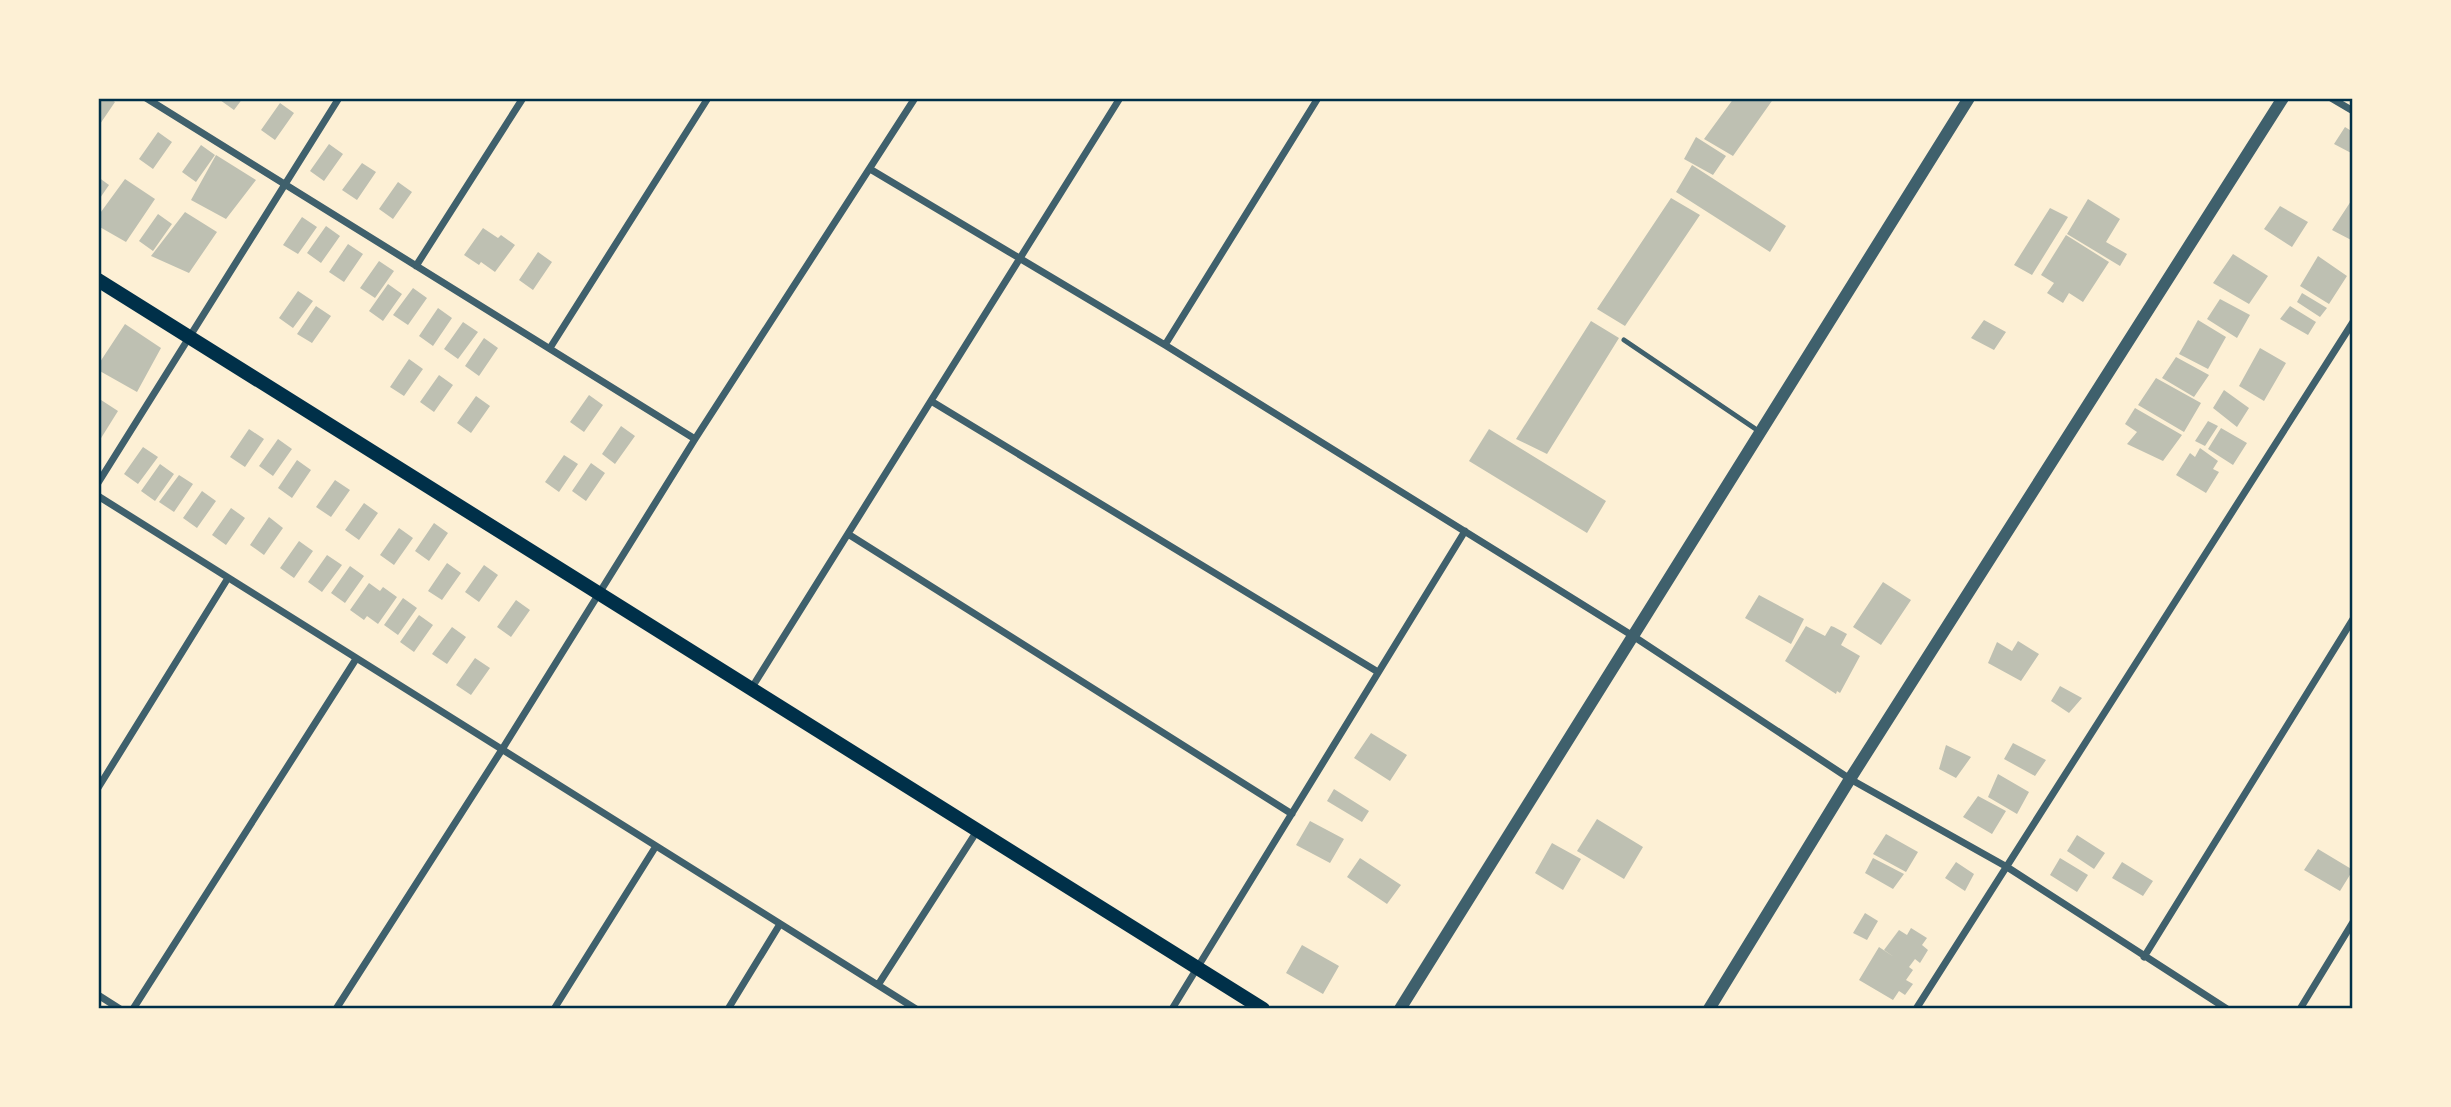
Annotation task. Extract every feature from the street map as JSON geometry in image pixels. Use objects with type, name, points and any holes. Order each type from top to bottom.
[{"type":"main road","points":[[98,280],[1263,1009]]},
{"type":"street","points":[[98,483],[339,98]]},
{"type":"street","points":[[416,266],[523,98]]},
{"type":"street","points":[[550,348],[708,98]]},
{"type":"street","points":[[336,1009],[503,748],[695,439],[915,98]]},
{"type":"street","points":[[751,690],[1120,98]]},
{"type":"street","points":[[1165,345],[1318,98]]},
{"type":"street","points":[[1400,1009],[1969,98]]},
{"type":"street","points":[[1709,1009],[1850,779],[2283,98]]},
{"type":"street","points":[[2331,98],[2353,111]]},
{"type":"street","points":[[150,99],[695,439]]},
{"type":"street","points":[[870,169],[1165,345],[1633,636],[1850,779],[2007,867],[2227,1009]]},
{"type":"street","points":[[1918,1009],[2353,323]]},
{"type":"street","points":[[931,401],[1378,673]]},
{"type":"street","points":[[98,496],[916,1009]]},
{"type":"street","points":[[1172,1009],[1465,531]]},
{"type":"street","points":[[848,534],[1292,814]]},
{"type":"street","points":[[98,788],[228,578]]},
{"type":"street","points":[[2144,957],[2353,619]]},
{"type":"street","points":[[133,1009],[356,659]]},
{"type":"street","points":[[878,985],[977,831]]},
{"type":"street","points":[[554,1009],[656,846]]},
{"type":"street","points":[[2300,1009],[2353,922]]},
{"type":"street","points":[[728,1009],[780,924]]},
{"type":"street","points":[[98,995],[120,1009]]},
{"type":"lane","points":[[1624,340],[1760,432]]},
{"type":"building","points":[[98,98],[109,98],[115,102],[98,127]]},
{"type":"building","points":[[243,98],[234,110],[220,100]]},
{"type":"building","points":[[1734,98],[1774,98],[1733,156],[1704,139]]},
{"type":"building","points":[[280,103],[294,113],[275,140],[261,130]]},
{"type":"building","points":[[2345,127],[2353,132],[2353,154],[2334,144]]},
{"type":"building","points":[[158,132],[172,142],[153,169],[139,159]]},
{"type":"building","points":[[1696,137],[1726,156],[1713,175],[1684,159]]},
{"type":"building","points":[[329,144],[343,154],[324,181],[310,171]]},
{"type":"building","points":[[201,145],[215,155],[196,182],[182,172]]},
{"type":"building","points":[[216,155],[256,180],[226,219],[191,200]]},
{"type":"building","points":[[362,163],[376,172],[357,200],[342,190]]},
{"type":"building","points":[[1692,165],[1786,226],[1770,252],[1676,192]]},
{"type":"building","points":[[98,177],[109,185],[98,201]]},
{"type":"building","points":[[125,179],[155,199],[126,242],[98,226],[98,216]]},
{"type":"building","points":[[398,182],[412,192],[393,219],[379,209]]},
{"type":"building","points":[[1671,198],[1700,215],[1625,326],[1597,309]]},
{"type":"building","points":[[2088,199],[2120,219],[2106,242],[2127,254],[2120,266],[2067,234]]},
{"type":"building","points":[[2351,201],[2353,202],[2353,241],[2332,230]]},
{"type":"building","points":[[2280,206],[2308,222],[2292,247],[2264,229]]},
{"type":"building","points":[[2050,208],[2068,217],[2032,275],[2014,265]]},
{"type":"building","points":[[185,212],[217,232],[189,273],[151,256]]},
{"type":"building","points":[[158,214],[172,224],[153,251],[139,241]]},
{"type":"building","points":[[302,217],[317,227],[298,254],[283,245]]},
{"type":"building","points":[[326,226],[340,236],[321,263],[307,253]]},
{"type":"building","points":[[483,228],[498,238],[501,235],[515,245],[495,272],[464,255]]},
{"type":"building","points":[[2066,235],[2109,262],[2083,302],[2069,293],[2063,303],[2047,293],[2054,283],[2041,275]]},
{"type":"building","points":[[348,244],[363,254],[344,282],[329,272]]},
{"type":"building","points":[[538,252],[552,262],[533,290],[519,280]]},
{"type":"building","points":[[2233,254],[2268,276],[2249,304],[2213,283]]},
{"type":"building","points":[[2318,256],[2347,276],[2329,304],[2300,286]]},
{"type":"building","points":[[379,261],[394,271],[375,298],[360,288]]},
{"type":"building","points":[[388,284],[402,294],[383,321],[369,311]]},
{"type":"building","points":[[413,288],[427,298],[408,325],[393,315]]},
{"type":"building","points":[[298,291],[313,301],[293,328],[279,318]]},
{"type":"building","points":[[2302,293],[2327,308],[2320,317],[2297,302]]},
{"type":"building","points":[[2220,299],[2250,315],[2237,338],[2207,319]]},
{"type":"building","points":[[316,306],[331,316],[312,343],[297,334]]},
{"type":"building","points":[[2290,306],[2316,322],[2308,335],[2280,319]]},
{"type":"building","points":[[438,308],[452,318],[433,346],[419,336]]},
{"type":"building","points":[[1984,320],[2006,332],[1994,350],[1971,338]]},
{"type":"building","points":[[2198,320],[2226,337],[2208,369],[2179,354]]},
{"type":"building","points":[[1591,321],[1619,338],[1547,454],[1516,439]]},
{"type":"building","points":[[463,322],[478,332],[458,359],[444,349]]},
{"type":"building","points":[[125,324],[161,348],[137,392],[98,370],[98,365]]},
{"type":"building","points":[[484,338],[498,348],[479,376],[465,366]]},
{"type":"building","points":[[2260,348],[2286,363],[2264,401],[2239,386]]},
{"type":"building","points":[[2176,357],[2209,375],[2194,397],[2162,378]]},
{"type":"building","points":[[409,359],[423,369],[404,396],[390,387]]},
{"type":"building","points":[[439,375],[453,385],[434,412],[420,402]]},
{"type":"building","points":[[2156,378],[2201,403],[2184,432],[2138,405]]},
{"type":"building","points":[[2224,390],[2249,408],[2237,427],[2213,408]]},
{"type":"building","points":[[589,395],[603,405],[584,432],[570,422]]},
{"type":"building","points":[[476,396],[490,406],[471,433],[457,423]]},
{"type":"building","points":[[98,398],[118,411],[98,443]]},
{"type":"building","points":[[2135,408],[2182,435],[2163,461],[2127,444],[2137,432],[2125,424]]},
{"type":"building","points":[[2208,421],[2218,426],[2205,446],[2195,441]]},
{"type":"building","points":[[621,426],[635,436],[615,464],[602,454]]},
{"type":"building","points":[[2221,428],[2247,443],[2233,465],[2208,449]]},
{"type":"building","points":[[249,429],[264,439],[245,467],[230,457]]},
{"type":"building","points":[[1489,429],[1606,501],[1587,533],[1469,461]]},
{"type":"building","points":[[278,439],[292,449],[273,476],[259,466]]},
{"type":"building","points":[[143,447],[158,457],[138,484],[124,474]]},
{"type":"building","points":[[2200,448],[2218,461],[2213,469],[2219,472],[2206,493],[2176,475],[2190,453],[2195,457]]},
{"type":"building","points":[[564,455],[578,464],[559,492],[545,482]]},
{"type":"building","points":[[297,460],[311,470],[292,498],[278,488]]},
{"type":"building","points":[[591,463],[605,473],[586,501],[572,491]]},
{"type":"building","points":[[160,464],[174,474],[155,501],[141,491]]},
{"type":"building","points":[[179,475],[193,484],[174,512],[159,502]]},
{"type":"building","points":[[335,480],[350,490],[331,517],[316,507]]},
{"type":"building","points":[[202,491],[216,501],[197,528],[183,518]]},
{"type":"building","points":[[364,503],[378,513],[359,540],[345,530]]},
{"type":"building","points":[[231,508],[245,518],[226,545],[212,535]]},
{"type":"building","points":[[269,517],[283,528],[264,555],[250,545]]},
{"type":"building","points":[[434,523],[448,533],[429,561],[415,551]]},
{"type":"building","points":[[399,528],[413,538],[394,565],[380,555]]},
{"type":"building","points":[[299,541],[313,551],[294,578],[280,568]]},
{"type":"building","points":[[327,555],[342,565],[322,592],[308,582]]},
{"type":"building","points":[[447,563],[461,573],[442,600],[428,591]]},
{"type":"building","points":[[484,565],[498,575],[479,602],[465,592]]},
{"type":"building","points":[[350,566],[364,576],[345,603],[331,593]]},
{"type":"building","points":[[1883,582],[1911,600],[1881,645],[1853,627]]},
{"type":"building","points":[[369,583],[380,591],[383,587],[397,597],[378,624],[367,616],[364,620],[350,610]]},
{"type":"building","points":[[1759,595],[1804,619],[1791,644],[1745,618]]},
{"type":"building","points":[[403,598],[417,608],[398,635],[384,625]]},
{"type":"building","points":[[516,600],[530,610],[511,637],[497,627]]},
{"type":"building","points":[[419,615],[433,625],[414,652],[400,642]]},
{"type":"building","points":[[1806,626],[1825,636],[1831,626],[1847,634],[1841,645],[1860,656],[1840,693],[1837,691],[1836,694],[1785,661]]},
{"type":"building","points":[[452,627],[466,637],[447,664],[432,654]]},
{"type":"building","points":[[2018,641],[2039,654],[2021,681],[1988,663],[1997,642],[2012,651]]},
{"type":"building","points":[[475,658],[490,668],[471,695],[456,685]]},
{"type":"building","points":[[2060,686],[2082,698],[2069,713],[2051,701]]},
{"type":"building","points":[[1371,733],[1407,755],[1390,781],[1354,758]]},
{"type":"building","points":[[2013,743],[2046,760],[2035,776],[2004,759]]},
{"type":"building","points":[[1946,745],[1971,757],[1956,778],[1939,769]]},
{"type":"building","points":[[1998,774],[2029,792],[2017,814],[1988,797]]},
{"type":"building","points":[[1334,789],[1369,811],[1362,822],[1327,801]]},
{"type":"building","points":[[1978,796],[2006,811],[1992,834],[1963,817]]},
{"type":"building","points":[[1597,819],[1643,847],[1624,879],[1577,851]]},
{"type":"building","points":[[1310,821],[1344,839],[1330,863],[1296,845]]},
{"type":"building","points":[[1886,834],[1918,852],[1906,872],[1873,854]]},
{"type":"building","points":[[2077,835],[2105,853],[2094,869],[2067,851]]},
{"type":"building","points":[[1552,843],[1581,859],[1563,890],[1535,873]]},
{"type":"building","points":[[2318,849],[2353,870],[2340,891],[2304,870]]},
{"type":"building","points":[[1360,858],[1401,885],[1387,904],[1347,877]]},
{"type":"building","points":[[1873,858],[1904,874],[1893,889],[1865,873]]},
{"type":"building","points":[[2060,858],[2088,875],[2077,892],[2050,875]]},
{"type":"building","points":[[1956,862],[1974,874],[1965,891],[1945,878]]},
{"type":"building","points":[[2122,862],[2153,881],[2143,896],[2112,878]]},
{"type":"building","points":[[1865,913],[1878,921],[1867,940],[1853,933]]},
{"type":"building","points":[[1911,928],[1927,938],[1922,945],[1928,950],[1920,963],[1915,959],[1909,967],[1913,970],[1906,980],[1913,984],[1905,995],[1899,991],[1893,1000],[1859,980],[1879,947],[1894,957],[1884,950],[1899,930],[1907,935]]},
{"type":"building","points":[[1302,945],[1339,966],[1323,994],[1286,973]]}]
